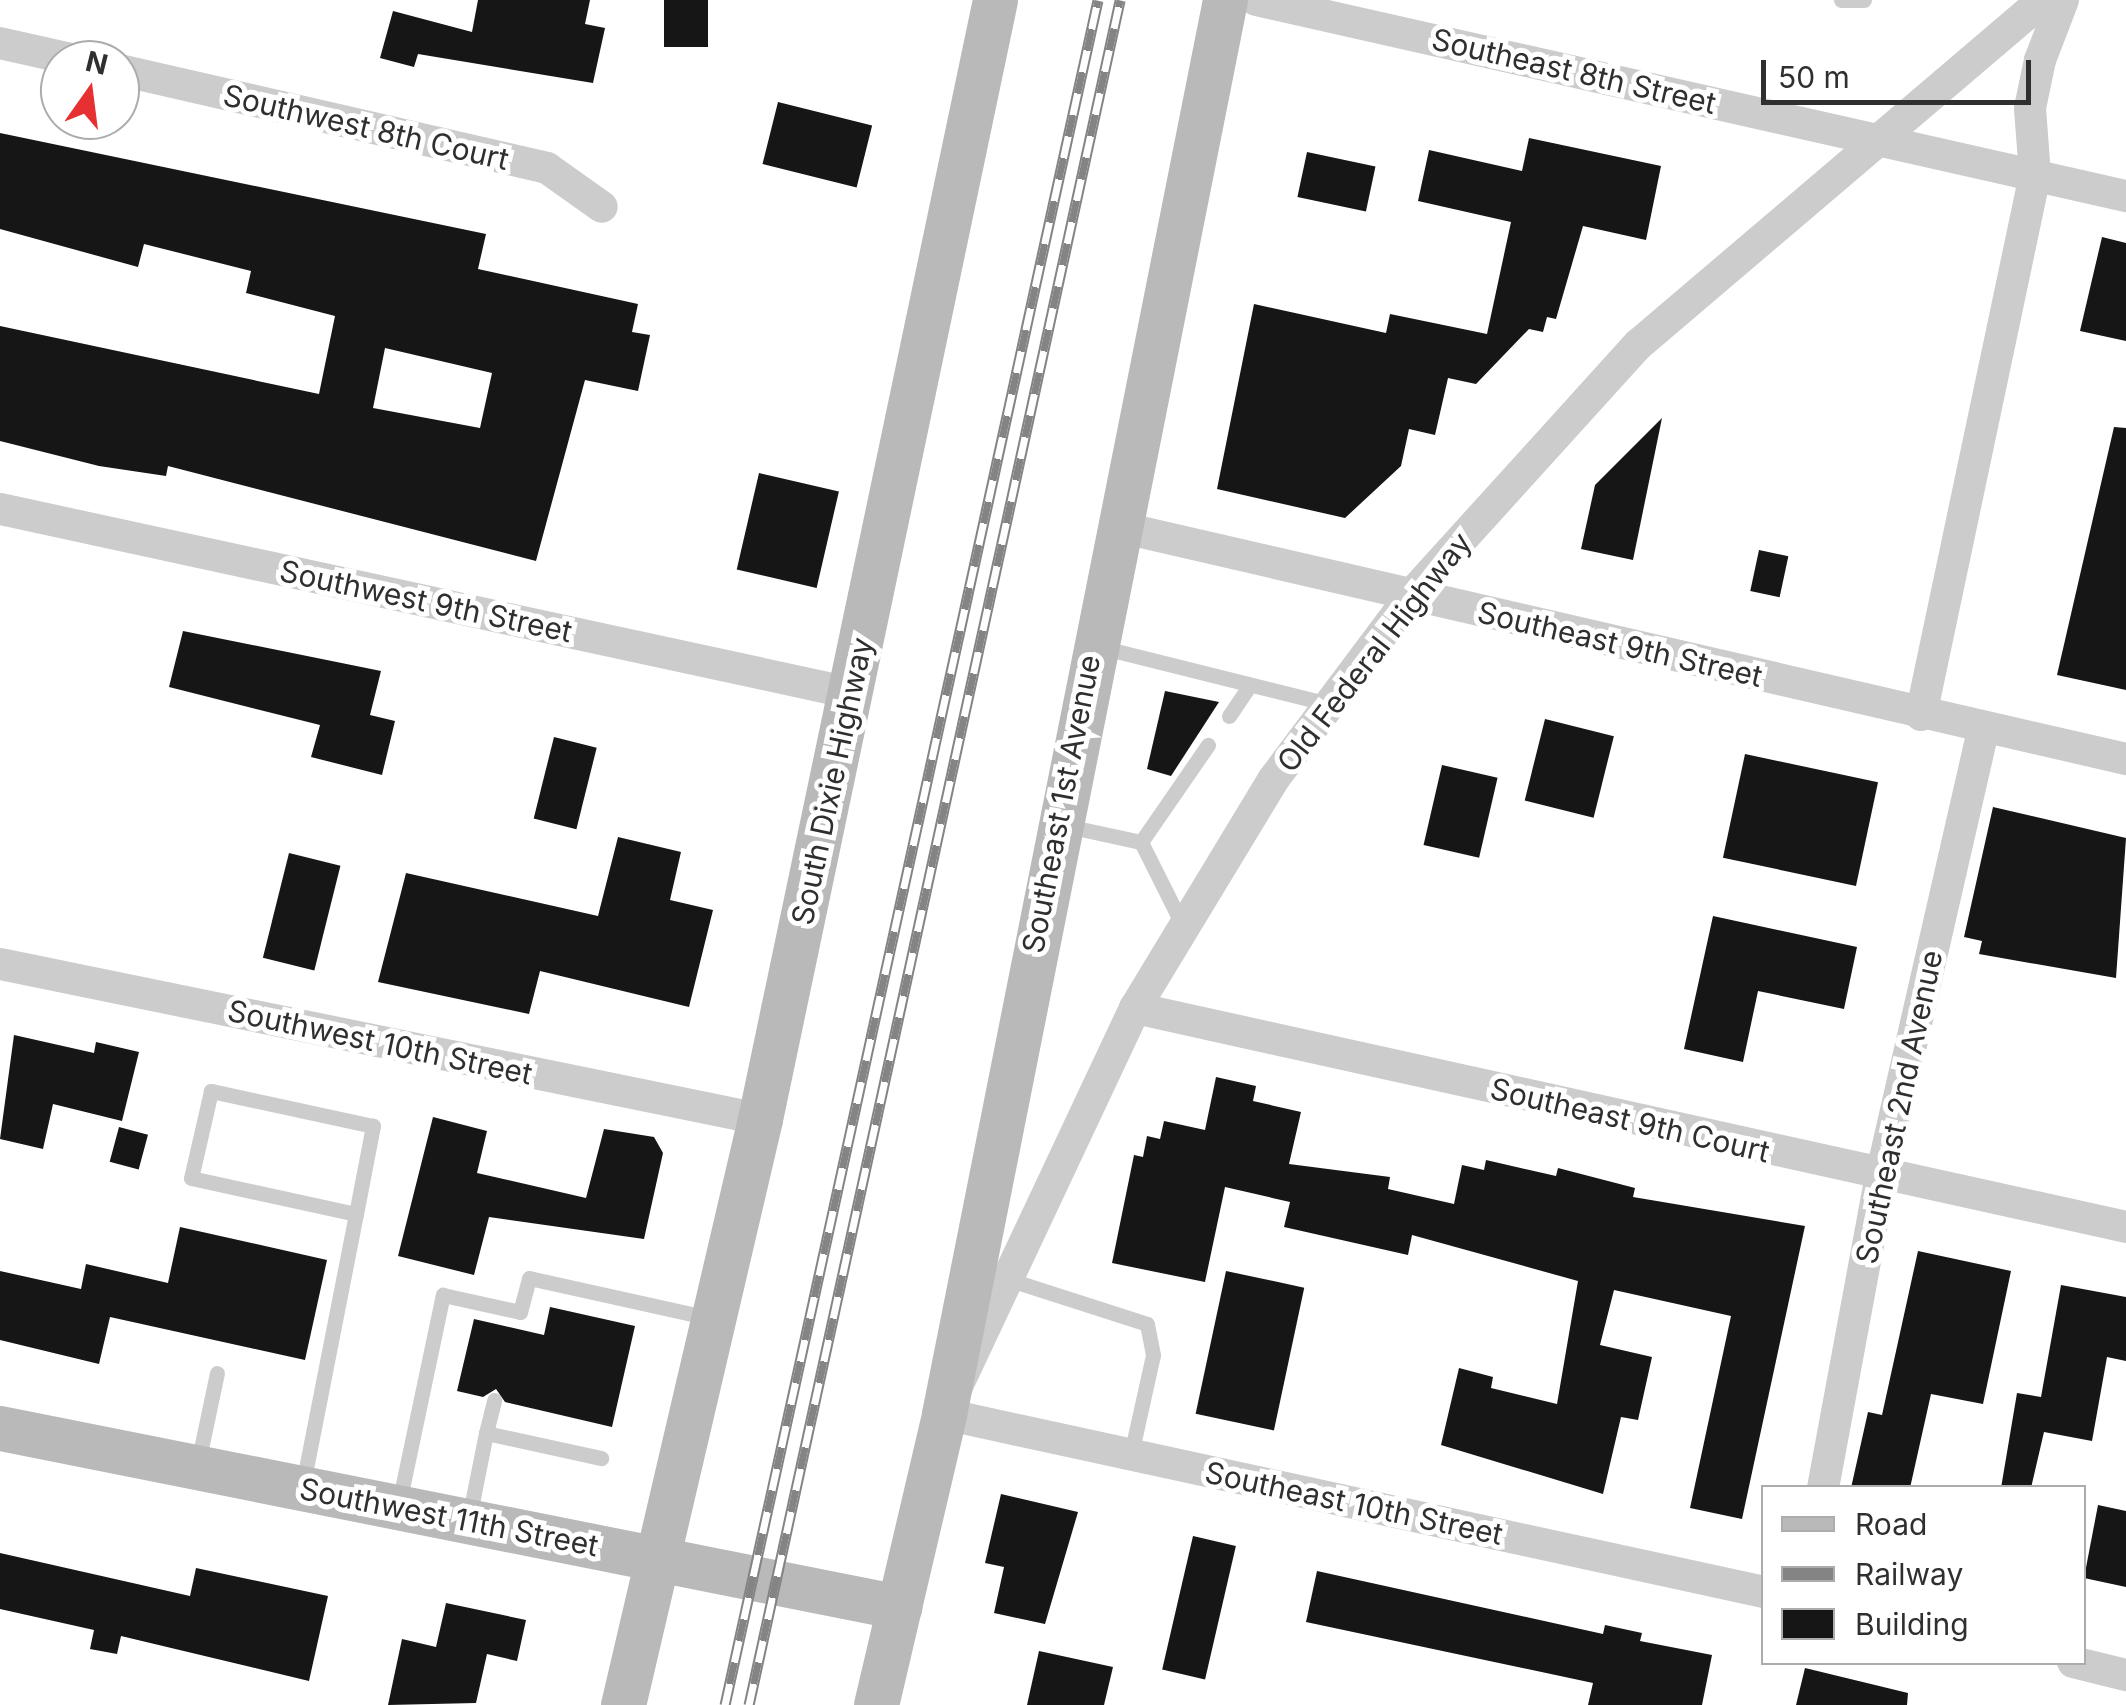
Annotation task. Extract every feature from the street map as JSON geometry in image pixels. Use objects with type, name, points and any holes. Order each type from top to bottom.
[{"type":"main road","name":"South Dixie Highway","points":[[623,1705],[760,1119],[995,0]]},
{"type":"main road","name":"Southeast 1st Avenue","points":[[876,1705],[944,1414],[1115,526],[1225,0]]},
{"type":"main road","name":"Southwest 11th Street","points":[[0,1428],[899,1607]]},
{"type":"street","name":"Southeast 8th Street","points":[[1256,0],[2126,196]]},
{"type":"street","name":"Old Federal Highway","points":[[944,1414],[1135,1008],[1329,704],[1412,594],[1639,344],[2043,0]]},
{"type":"street","points":[[1921,716],[2035,175],[2030,108],[2063,0]]},
{"type":"street","points":[[0,42],[40,51]]},
{"type":"street","name":"Southwest 8th Court","points":[[140,75],[547,168],[602,207]]},
{"type":"street","name":"Southwest 9th Street","points":[[0,509],[851,693]]},
{"type":"street","name":"Southeast 9th Street","points":[[1115,526],[1921,716],[2126,759]]},
{"type":"street","name":"Southeast 2nd Avenue","points":[[1825,1485],[1881,1176],[1984,728]]},
{"type":"street","name":"Southwest 10th Street","points":[[0,964],[760,1119]]},
{"type":"street","name":"Southeast 9th Court","points":[[1135,1008],[1881,1176],[2126,1227]]},
{"type":"street","name":"Southeast 10th Street","points":[[944,1414],[1761,1591]]},
{"type":"street","points":[[2085,1665],[2126,1675]]},
{"type":"lane","points":[[1841,0],[1864,0]]},
{"type":"lane","points":[[1092,645],[1329,704]]},
{"type":"lane","points":[[1228,716],[1250,685]]},
{"type":"lane","points":[[1141,842],[1208,745]]},
{"type":"lane","points":[[1057,824],[1141,842]]},
{"type":"lane","points":[[1141,842],[1184,928]]},
{"type":"lane","points":[[302,1488],[356,1214],[372,1126],[212,1091],[191,1178],[356,1214]]},
{"type":"lane","points":[[513,1328],[529,1278],[714,1319]]},
{"type":"lane","points":[[1008,1278],[1147,1324],[1153,1355],[1131,1454]]},
{"type":"lane","points":[[398,1507],[443,1296],[520,1312]]},
{"type":"lane","points":[[197,1467],[217,1373]]},
{"type":"lane","points":[[468,1522],[494,1400]]},
{"type":"lane","points":[[486,1434],[601,1458]]},
{"type":"building","points":[[478,0],[590,0],[585,24],[605,28],[593,83],[418,54],[414,67],[380,58],[393,11],[472,32]]},
{"type":"building","points":[[664,0],[708,0],[708,47],[664,47]]},
{"type":"building","points":[[778,102],[872,125],[857,188],[763,164]]},
{"type":"building","points":[[0,133],[486,234],[478,269],[638,304],[632,332],[650,335],[638,391],[585,380],[536,561],[168,466],[166,476],[99,466],[0,441],[0,326],[319,394],[335,316],[246,293],[251,271],[144,244],[138,267],[0,229]],"holes":[[[385,348],[492,373],[480,428],[373,408]]]},
{"type":"building","points":[[1529,138],[1661,166],[1646,240],[1583,226],[1556,319],[1547,317],[1543,332],[1529,329],[1476,384],[1448,378],[1435,435],[1409,429],[1401,466],[1345,518],[1217,489],[1254,304],[1386,333],[1390,314],[1487,334],[1511,222],[1418,201],[1429,150],[1522,171]]},
{"type":"building","points":[[1307,152],[1375,167],[1366,212],[1297,197]]},
{"type":"building","points":[[2102,237],[2126,243],[2126,341],[2080,331]]},
{"type":"building","points":[[1662,418],[1633,560],[1581,549],[1595,485]]},
{"type":"building","points":[[2114,427],[2126,428],[2126,690],[2057,675]]},
{"type":"building","points":[[759,473],[839,491],[817,588],[737,569]]},
{"type":"building","points":[[1759,550],[1788,556],[1780,597],[1750,591]]},
{"type":"building","points":[[183,631],[381,671],[370,715],[395,721],[382,775],[311,757],[320,725],[169,687]]},
{"type":"building","points":[[1165,691],[1219,702],[1171,776],[1147,769]]},
{"type":"building","points":[[1545,719],[1614,736],[1594,818],[1525,801]]},
{"type":"building","points":[[554,737],[597,748],[576,829],[534,819]]},
{"type":"building","points":[[1745,754],[1878,782],[1856,886],[1723,858]]},
{"type":"building","points":[[1442,765],[1498,778],[1479,858],[1424,845]]},
{"type":"building","points":[[1993,807],[2126,838],[2116,978],[1979,954],[1982,941],[1964,937]]},
{"type":"building","points":[[618,837],[681,852],[670,900],[713,910],[689,1007],[540,971],[529,1014],[378,982],[406,873],[598,916]]},
{"type":"building","points":[[289,853],[340,866],[314,971],[263,958]]},
{"type":"building","points":[[1713,916],[1857,947],[1844,1009],[1758,991],[1743,1062],[1684,1049]]},
{"type":"building","points":[[14,1035],[94,1053],[96,1042],[139,1052],[122,1121],[53,1104],[43,1149],[0,1139]]},
{"type":"building","points":[[1216,1077],[1256,1086],[1253,1101],[1301,1112],[1289,1164],[1390,1177],[1388,1189],[1454,1204],[1462,1165],[1484,1170],[1486,1160],[1556,1176],[1558,1168],[1635,1188],[1633,1197],[1805,1226],[1742,1519],[1690,1508],[1731,1316],[1614,1290],[1600,1345],[1652,1357],[1638,1420],[1621,1417],[1603,1494],[1441,1445],[1459,1368],[1493,1377],[1491,1388],[1557,1404],[1578,1281],[1412,1235],[1408,1255],[1284,1227],[1290,1202],[1225,1187],[1205,1282],[1112,1263],[1134,1155],[1143,1157],[1147,1136],[1160,1139],[1164,1121],[1205,1130]]},
{"type":"building","points":[[433,1117],[487,1131],[477,1173],[586,1198],[604,1129],[654,1137],[663,1153],[644,1239],[489,1217],[474,1275],[398,1256]]},
{"type":"building","points":[[119,1127],[148,1135],[139,1170],[110,1162]]},
{"type":"building","points":[[180,1227],[327,1260],[305,1360],[110,1317],[99,1364],[0,1340],[0,1271],[81,1289],[86,1264],[168,1283]]},
{"type":"building","points":[[1918,1251],[2011,1271],[1983,1404],[1931,1394],[1911,1485],[1852,1485],[1868,1412],[1882,1415]]},
{"type":"building","points":[[1226,1271],[1304,1288],[1274,1430],[1196,1414]]},
{"type":"building","points":[[2061,1285],[2126,1297],[2126,1361],[2107,1357],[2092,1441],[2044,1432],[2032,1485],[2002,1485],[2017,1393],[2041,1397]]},
{"type":"building","points":[[550,1307],[635,1326],[612,1427],[505,1402],[496,1389],[483,1397],[457,1391],[474,1319],[544,1335]]},
{"type":"building","points":[[1001,1494],[1078,1512],[1045,1624],[994,1613],[1004,1567],[985,1563]]},
{"type":"building","points":[[2098,1505],[2126,1511],[2126,1587],[2086,1578]]},
{"type":"building","points":[[1193,1536],[1236,1546],[1205,1679],[1162,1669]]},
{"type":"building","points":[[0,1553],[190,1596],[196,1568],[328,1596],[309,1681],[121,1636],[117,1654],[90,1649],[94,1630],[0,1609]]},
{"type":"building","points":[[1317,1571],[1603,1634],[1605,1625],[1642,1633],[1640,1641],[1712,1655],[1702,1705],[1588,1705],[1593,1683],[1306,1622]]},
{"type":"building","points":[[446,1603],[526,1620],[517,1661],[487,1654],[476,1703],[388,1705],[402,1639],[436,1647]]},
{"type":"building","points":[[1039,1651],[1113,1667],[1104,1705],[1027,1705]]},
{"type":"building","points":[[1805,1668],[1908,1693],[1907,1705],[1796,1705]]},
{"type":"railway","points":[[725,1705],[1098,0]]},
{"type":"railway","points":[[749,1705],[1120,0]]}]
